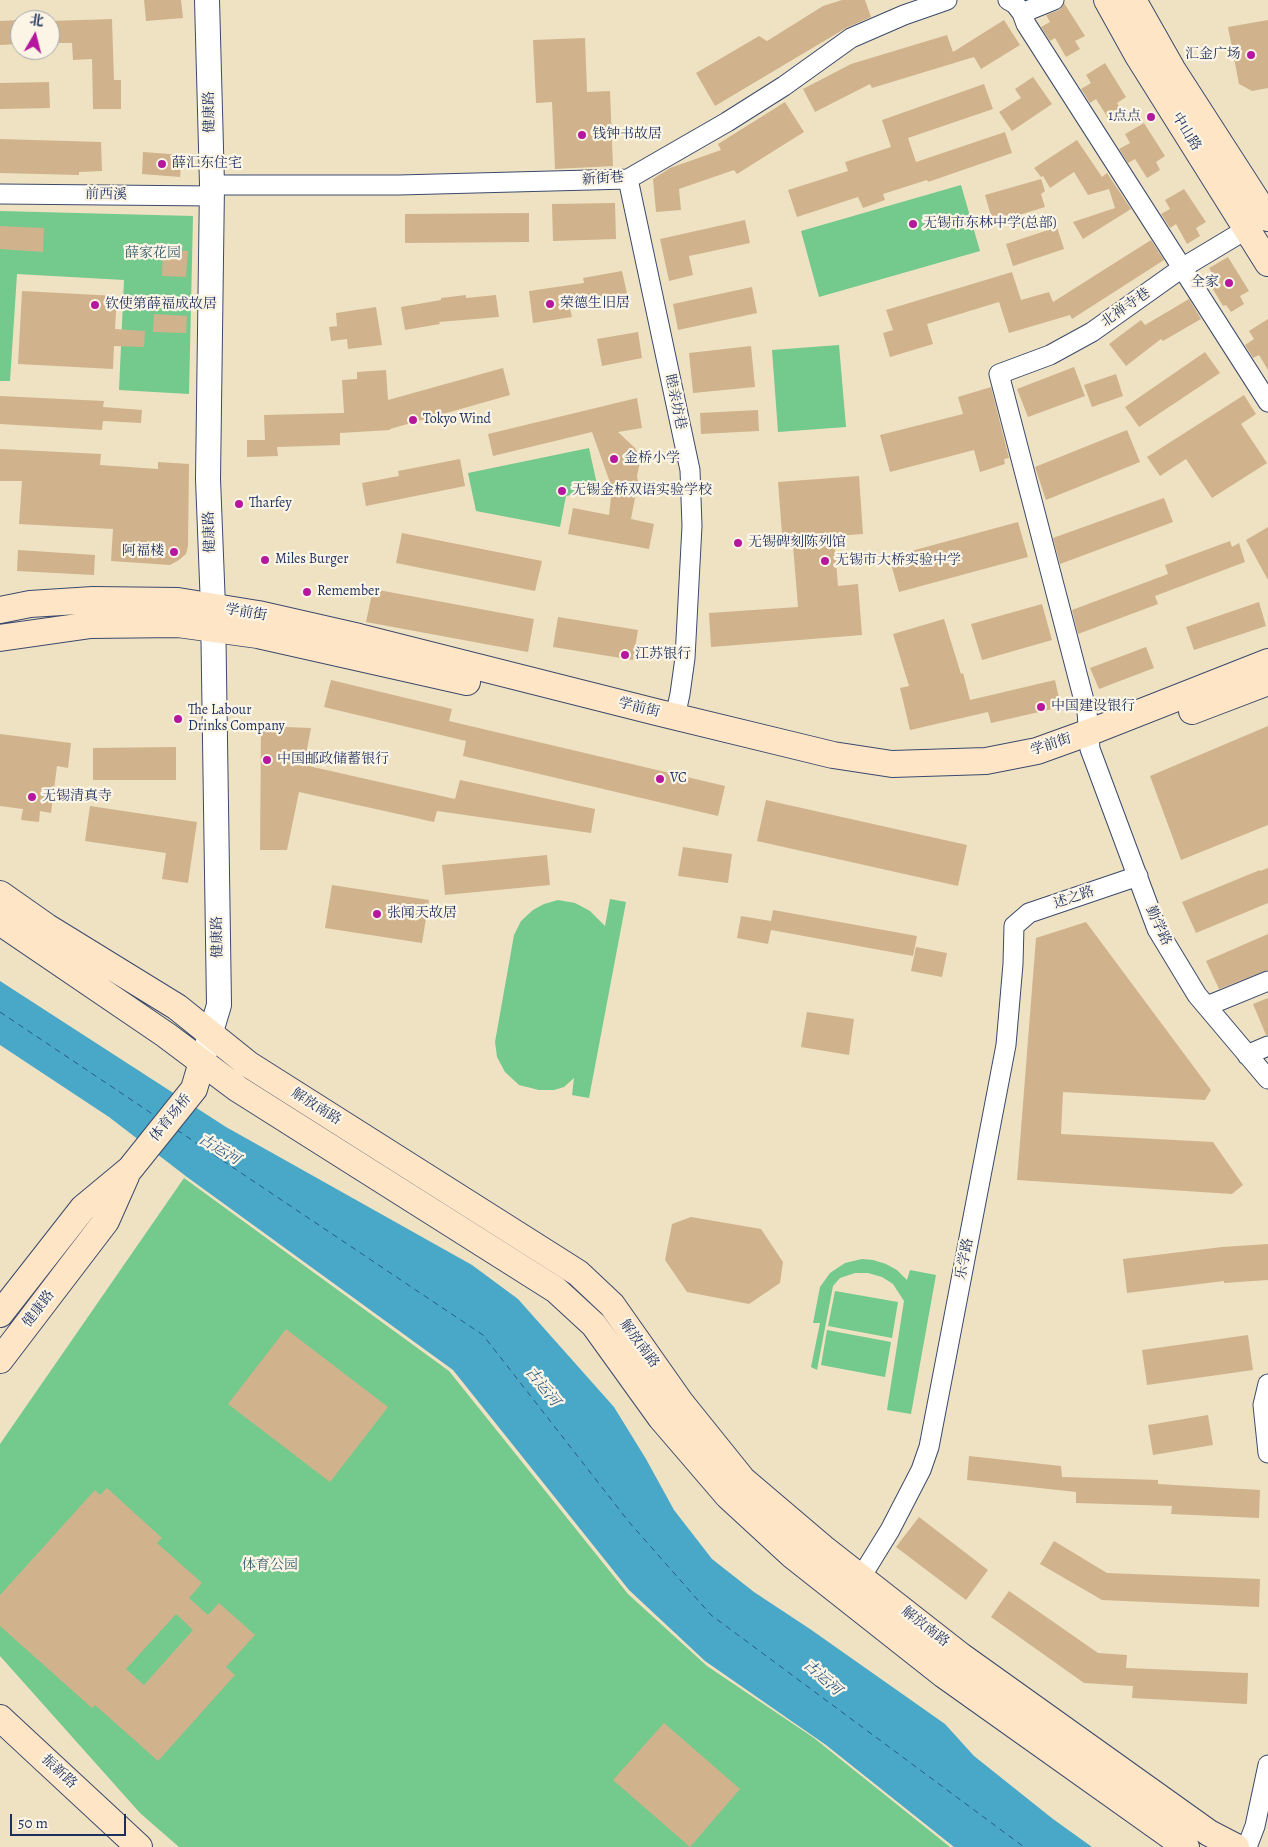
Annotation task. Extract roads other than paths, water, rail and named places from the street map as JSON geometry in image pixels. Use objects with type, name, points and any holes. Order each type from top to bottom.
[{"type":"main road","name":"中山路","points":[[1107,0],[1137,54],[1263,221]]},
{"type":"main road","name":"中山路","points":[[1133,0],[1263,221],[1268,263]]},
{"type":"main road","points":[[0,596],[30,604]]},
{"type":"main road","name":"学前街","points":[[0,610],[30,604],[93,600],[178,601],[213,618],[258,635],[461,681],[825,769],[887,779],[941,780],[993,776],[1041,765],[1089,741],[1268,662]]},
{"type":"main road","name":"学前街","points":[[0,638],[91,624],[178,624],[213,618],[258,614],[359,637],[834,755],[892,764],[986,761],[1089,741],[1268,682]]},
{"type":"main road","name":"解放南路","points":[[0,894],[48,927],[177,1007],[248,1064],[578,1272],[612,1305],[681,1403],[743,1480],[823,1548],[961,1656],[1209,1833],[1236,1847]]},
{"type":"main road","name":"解放南路","points":[[0,922],[166,1035],[238,1089],[556,1290],[594,1325],[661,1418],[728,1496],[792,1555],[944,1675],[1186,1847]]},
{"type":"main road","name":"体育场桥","points":[[130,1169],[194,1089],[202,1062]]},
{"type":"main road","name":"健康路","points":[[0,1314],[83,1208],[130,1169]]},
{"type":"main road","name":"健康路","points":[[0,1360],[106,1221],[130,1169]]},
{"type":"main road","name":"振新路","points":[[0,1718],[139,1847]]},
{"type":"street","name":"健康路","points":[[202,1062],[219,1005],[213,618],[208,479],[212,191],[207,0]]},
{"type":"street","name":"新街巷","points":[[212,191],[628,179],[727,122],[784,86],[851,38],[903,7],[947,0]]},
{"type":"street","points":[[1008,0],[1015,4],[1022,13],[1026,24],[1268,402]]},
{"type":"street","points":[[1022,13],[1054,0]]},
{"type":"street","name":"睦亲坊巷","points":[[628,179],[690,470],[692,526],[685,658],[675,717]]},
{"type":"street","name":"前西溪","points":[[0,194],[212,191]]},
{"type":"street","name":"北禅寺巷","points":[[1000,374],[1050,355],[1092,332],[1182,268],[1263,221]]},
{"type":"street","name":"勤学路","points":[[1000,374],[1087,712],[1089,741],[1157,928],[1197,995],[1268,1079]]},
{"type":"street","name":"述之路","points":[[1014,926],[1029,913],[1138,876]]},
{"type":"street","name":"乐学路","points":[[861,1577],[890,1530],[921,1470],[929,1447],[1006,1044],[1013,964],[1014,926]]},
{"type":"street","points":[[1207,1006],[1268,981]]},
{"type":"street","points":[[1247,1055],[1268,1046]]},
{"type":"street","points":[[1268,1384],[1263,1405],[1268,1453]]},
{"type":"street","points":[[1247,1847],[1255,1826],[1268,1765]]},
{"type":"water","name":"古运河","points":[[0,981],[226,1127],[472,1265],[518,1299],[614,1407],[674,1510],[712,1559],[754,1592],[945,1724],[974,1756],[1053,1819],[1092,1847],[954,1847],[826,1745],[705,1661],[629,1590],[453,1370],[187,1177],[109,1117],[0,1045]]},
{"type":"place","name":"汇金广场","points":[[1251,55]]},
{"type":"place","name":"1点点","points":[[1151,117]]},
{"type":"place","name":"钱钟书故居","points":[[582,135]]},
{"type":"place","name":"薛汇东住宅","points":[[162,164]]},
{"type":"place","name":"无锡市东林中学(总部)","points":[[913,224]]},
{"type":"place","name":"全家","points":[[1229,283]]},
{"type":"place","name":"荣德生旧居","points":[[550,304]]},
{"type":"place","name":"钦使第薛福成故居","points":[[95,305]]},
{"type":"place","name":"Tokyo Wind","points":[[413,420]]},
{"type":"place","name":"金桥小学","points":[[614,459]]},
{"type":"place","name":"无锡金桥双语实验学校","points":[[562,491]]},
{"type":"place","name":"Tharfey","points":[[239,504]]},
{"type":"place","name":"无锡碑刻陈列馆","points":[[738,543]]},
{"type":"place","name":"阿福楼","points":[[174,552]]},
{"type":"place","name":"Miles Burger","points":[[265,560]]},
{"type":"place","name":"无锡市大桥实验中学","points":[[825,561]]},
{"type":"place","name":"Remember","points":[[307,592]]},
{"type":"place","name":"江苏银行","points":[[625,655]]},
{"type":"place","name":"中国建设银行","points":[[1041,707]]},
{"type":"place","name":"The Labour Drinks Company","points":[[178,719]]},
{"type":"place","name":"中国邮政储蓄银行","points":[[267,760]]},
{"type":"place","name":"VC","points":[[660,779]]},
{"type":"place","name":"无锡清真寺","points":[[32,797]]},
{"type":"place","name":"张闻天故居","points":[[377,914]]},
{"type":"park label","name":"薛家花园","points":[[153,254]]},
{"type":"park label","name":"体育公园","points":[[270,1566]]}]
